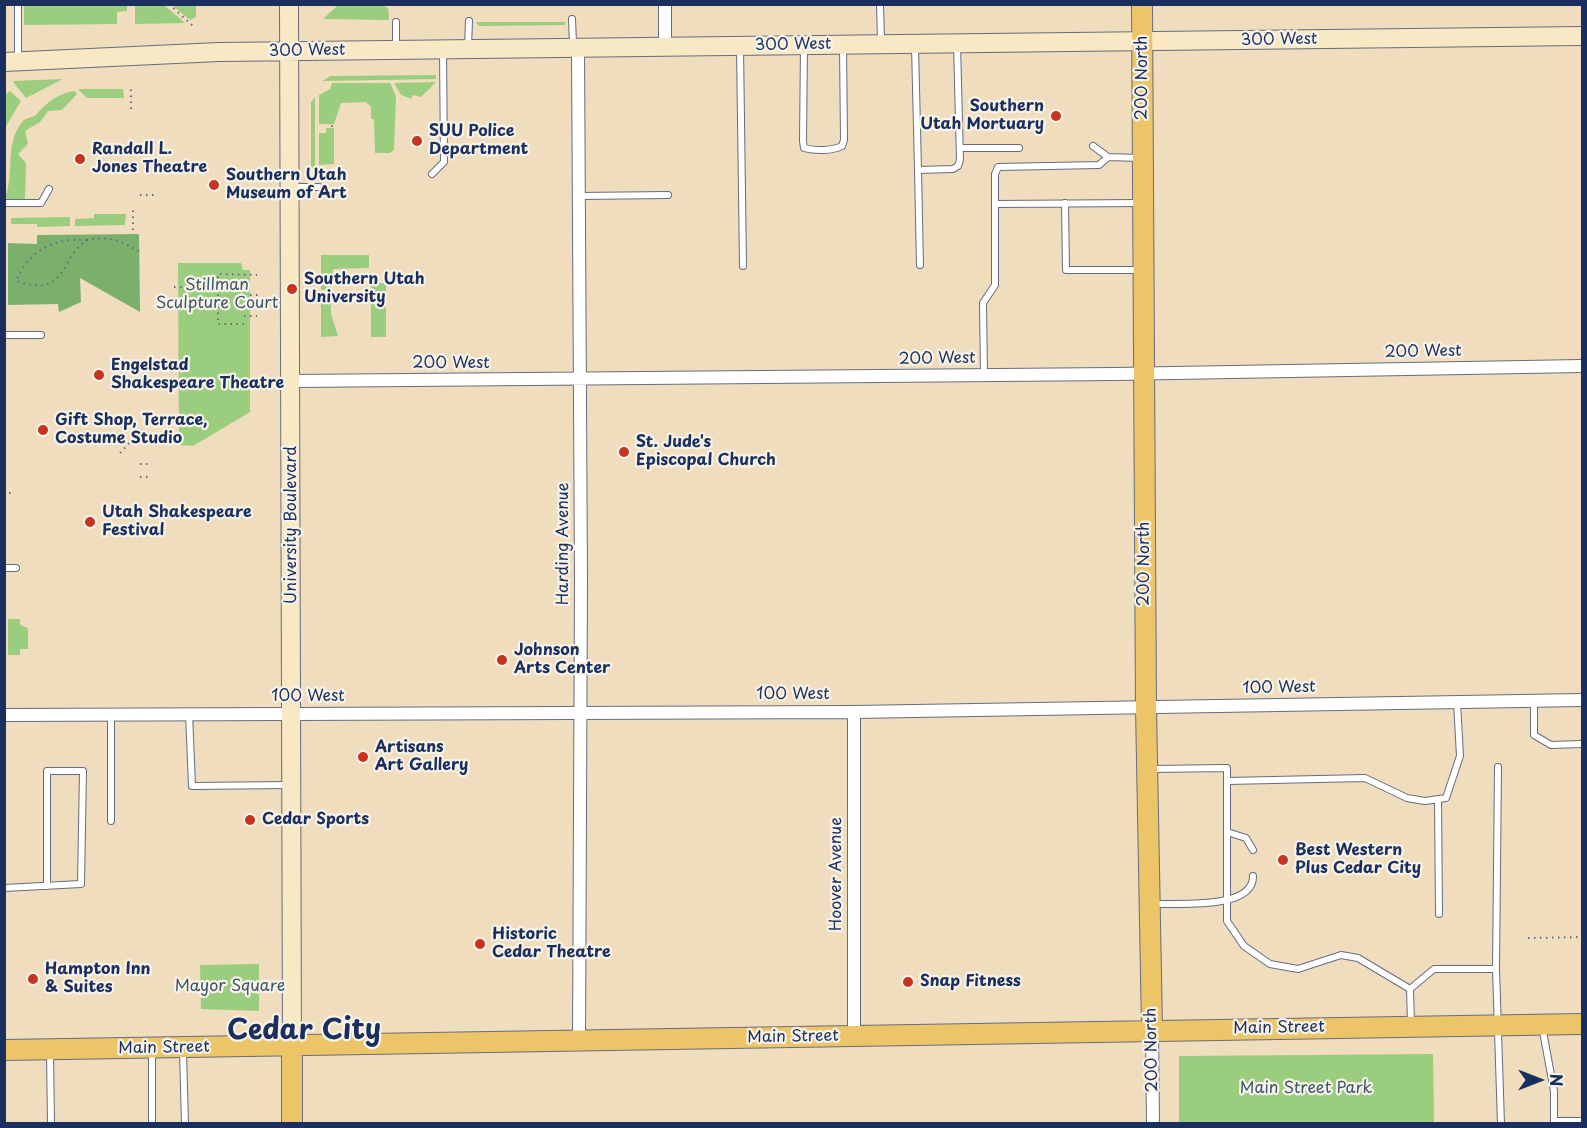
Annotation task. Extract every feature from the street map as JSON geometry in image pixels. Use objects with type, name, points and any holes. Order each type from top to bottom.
[{"type":"main road","name":"200 North","points":[[1142,4],[1146,707],[1152,1029]]},
{"type":"main road","name":"Main Street","points":[[4,1050],[1152,1029],[1582,1024]]},
{"type":"main road","points":[[292,1046],[292,1124]]},
{"type":"street","name":"University Boulevard","points":[[289,4],[292,381],[292,1046]]},
{"type":"street","points":[[665,4],[665,47]]},
{"type":"street","name":"300 West","points":[[12,62],[184,53],[1582,36]]},
{"type":"street","name":"Harding Avenue","points":[[575,48],[580,379],[579,1041]]},
{"type":"street","name":"200 West","points":[[292,381],[1145,374],[1582,366]]},
{"type":"street","name":"100 West","points":[[4,715],[854,712],[1582,700]]},
{"type":"street","name":"Hoover Avenue","points":[[854,712],[854,1036]]},
{"type":"street","name":"200 North","points":[[1152,1029],[1153,1124]]},
{"type":"lane","points":[[12,62],[18,4]]},
{"type":"lane","points":[[880,4],[881,45]]},
{"type":"lane","points":[[572,20],[575,48]]},
{"type":"lane","points":[[468,49],[469,21]]},
{"type":"lane","points":[[396,22],[396,50]]},
{"type":"lane","points":[[915,44],[920,265]]},
{"type":"lane","points":[[918,170],[958,166],[960,148],[957,44]]},
{"type":"lane","points":[[804,45],[803,141],[804,148],[811,150],[837,149],[842,146],[844,140],[843,45]]},
{"type":"lane","points":[[740,46],[743,266]]},
{"type":"lane","points":[[432,174],[444,162],[443,50]]},
{"type":"lane","points":[[1093,146],[1108,157],[1143,158]]},
{"type":"lane","points":[[960,148],[1019,148]]},
{"type":"lane","points":[[984,375],[983,303],[995,285],[995,174],[998,167],[1008,165],[1099,165],[1108,157]]},
{"type":"lane","points":[[290,187],[319,187]]},
{"type":"lane","points":[[4,203],[41,203],[49,189]]},
{"type":"lane","points":[[579,196],[668,195]]},
{"type":"lane","points":[[995,204],[1144,202]]},
{"type":"lane","points":[[1065,203],[1066,270],[1144,270]]},
{"type":"lane","points":[[4,335],[41,335]]},
{"type":"lane","points":[[4,568],[16,568]]},
{"type":"lane","points":[[1534,701],[1534,735],[1551,745],[1582,744]]},
{"type":"lane","points":[[1227,780],[1365,778],[1407,798],[1446,798],[1460,756],[1457,702]]},
{"type":"lane","points":[[111,713],[111,821]]},
{"type":"lane","points":[[189,713],[192,786],[292,785]]},
{"type":"lane","points":[[1498,767],[1496,969],[1502,1124]]},
{"type":"lane","points":[[1147,769],[1227,768],[1227,921],[1244,946],[1270,964],[1299,969],[1341,955],[1358,958],[1410,989]]},
{"type":"lane","points":[[4,888],[47,886],[81,884],[83,771],[47,771],[47,886]]},
{"type":"lane","points":[[1438,799],[1439,914]]},
{"type":"lane","points":[[1227,832],[1246,838],[1253,850]]},
{"type":"lane","points":[[1150,904],[1226,901],[1246,894],[1253,885],[1253,876]]},
{"type":"lane","points":[[1410,989],[1434,969],[1496,969]]},
{"type":"lane","points":[[1410,989],[1411,1026]]},
{"type":"lane","points":[[1541,1024],[1554,1091],[1554,1122],[1582,1121]]},
{"type":"lane","points":[[183,1047],[185,1124]]},
{"type":"lane","points":[[152,1048],[152,1124]]},
{"type":"lane","points":[[50,1049],[51,1124]]},
{"type":"path","points":[[169,4],[194,27]]},
{"type":"path","points":[[131,86],[131,109]]},
{"type":"path","points":[[331,126],[336,126]]},
{"type":"path","points":[[140,195],[155,195]]},
{"type":"path","points":[[133,209],[133,230]]},
{"type":"path","points":[[87,240],[57,279],[36,285],[16,281],[29,259],[47,245],[63,240],[118,239],[142,253]]},
{"type":"path","points":[[244,324],[218,324],[218,274],[257,275]]},
{"type":"path","points":[[174,287],[218,287]]},
{"type":"path","points":[[244,295],[258,295]]},
{"type":"path","points":[[244,316],[257,316]]},
{"type":"path","points":[[120,453],[156,414]]},
{"type":"path","points":[[140,464],[148,464]]},
{"type":"path","points":[[140,477],[148,477]]},
{"type":"path","points":[[9,493],[15,493]]},
{"type":"path","points":[[1528,938],[1582,937]]},
{"type":"green space","points":[[24,5],[127,5],[127,11],[117,12],[117,24],[24,25]]},
{"type":"green space","points":[[135,5],[164,5],[185,23],[135,24]]},
{"type":"green space","points":[[172,5],[196,5],[196,17],[190,20]]},
{"type":"green space","points":[[338,5],[381,5],[388,8],[389,20],[323,19]]},
{"type":"green space","points":[[476,22],[565,22],[565,25],[479,26]]},
{"type":"green space","points":[[436,75],[436,79],[322,81],[331,76]]},
{"type":"green space","points":[[63,79],[26,98],[13,82],[14,81]]},
{"type":"green space","points":[[436,82],[421,97],[412,95],[412,99],[401,95],[394,83]]},
{"type":"green space","points":[[332,83],[390,83],[396,96],[394,150],[390,153],[375,153],[374,119],[371,119],[371,107],[366,102],[341,103],[334,124],[319,124],[319,95],[330,89]]},
{"type":"green space","points":[[78,89],[123,89],[124,98],[87,98]]},
{"type":"green space","points":[[10,91],[21,101],[5,128],[5,95]]},
{"type":"green space","points":[[75,91],[77,94],[62,110],[48,111],[40,122],[25,131],[28,144],[18,154],[26,163],[25,199],[5,198],[17,130],[23,121],[36,115],[53,99]]},
{"type":"green space","points":[[315,97],[315,169],[311,169],[311,102]]},
{"type":"green space","points":[[326,128],[334,128],[334,164],[319,165],[319,133],[326,133]]},
{"type":"green space","points":[[94,214],[126,214],[125,225],[75,226],[75,219],[94,218]]},
{"type":"green space","points":[[70,217],[70,226],[37,227],[37,224],[11,224],[11,218]]},
{"type":"green space","points":[[139,234],[140,312],[80,278],[81,302],[59,312],[58,304],[8,305],[8,243],[37,244],[37,235]]},
{"type":"green space","points":[[321,255],[369,255],[369,268],[333,269],[331,290],[321,290]]},
{"type":"green space","name":"Stillman Sculpture Court","points":[[178,263],[241,263],[243,270],[250,270],[250,412],[193,446],[179,445]]},
{"type":"green space","points":[[371,283],[386,283],[386,337],[371,337]]},
{"type":"green space","points":[[321,295],[331,295],[331,314],[338,336],[321,337]]},
{"type":"green space","points":[[8,619],[20,619],[20,625],[28,628],[28,649],[20,649],[20,655],[8,655]]},
{"type":"green space","name":"Mayor Square","points":[[259,964],[259,1011],[201,1009],[200,965]]},
{"type":"green space","name":"Main Street Park","points":[[1433,1054],[1434,1123],[1179,1123],[1179,1056]]},
{"type":"place","name":"Southern Utah Mortuary","points":[[1056,116]]},
{"type":"place","name":"SUU Police Department","points":[[417,141]]},
{"type":"place","name":"Randall L. Jones Theatre","points":[[80,159]]},
{"type":"place","name":"Southern Utah Museum of Art","points":[[214,185]]},
{"type":"place","name":"Southern Utah University","points":[[292,289]]},
{"type":"place","name":"Engelstad Shakespeare Theatre","points":[[99,375]]},
{"type":"place","name":"Gift Shop, Terrace, Costume Studio","points":[[43,430]]},
{"type":"place","name":"St. Jude's Episcopal Church","points":[[624,452]]},
{"type":"place","name":"Utah Shakespeare Festival","points":[[90,522]]},
{"type":"place","name":"Johnson Arts Center","points":[[502,660]]},
{"type":"place","name":"Artisans Art Gallery","points":[[363,757]]},
{"type":"place","name":"Cedar Sports","points":[[250,820]]},
{"type":"place","name":"Best Western Plus Cedar City","points":[[1283,860]]},
{"type":"place","name":"Historic Cedar Theatre","points":[[480,944]]},
{"type":"place","name":"Hampton Inn & Suites","points":[[33,979]]},
{"type":"place","name":"Snap Fitness","points":[[908,982]]},
{"type":"district","name":"Cedar City","points":[[304,1031]]}]
